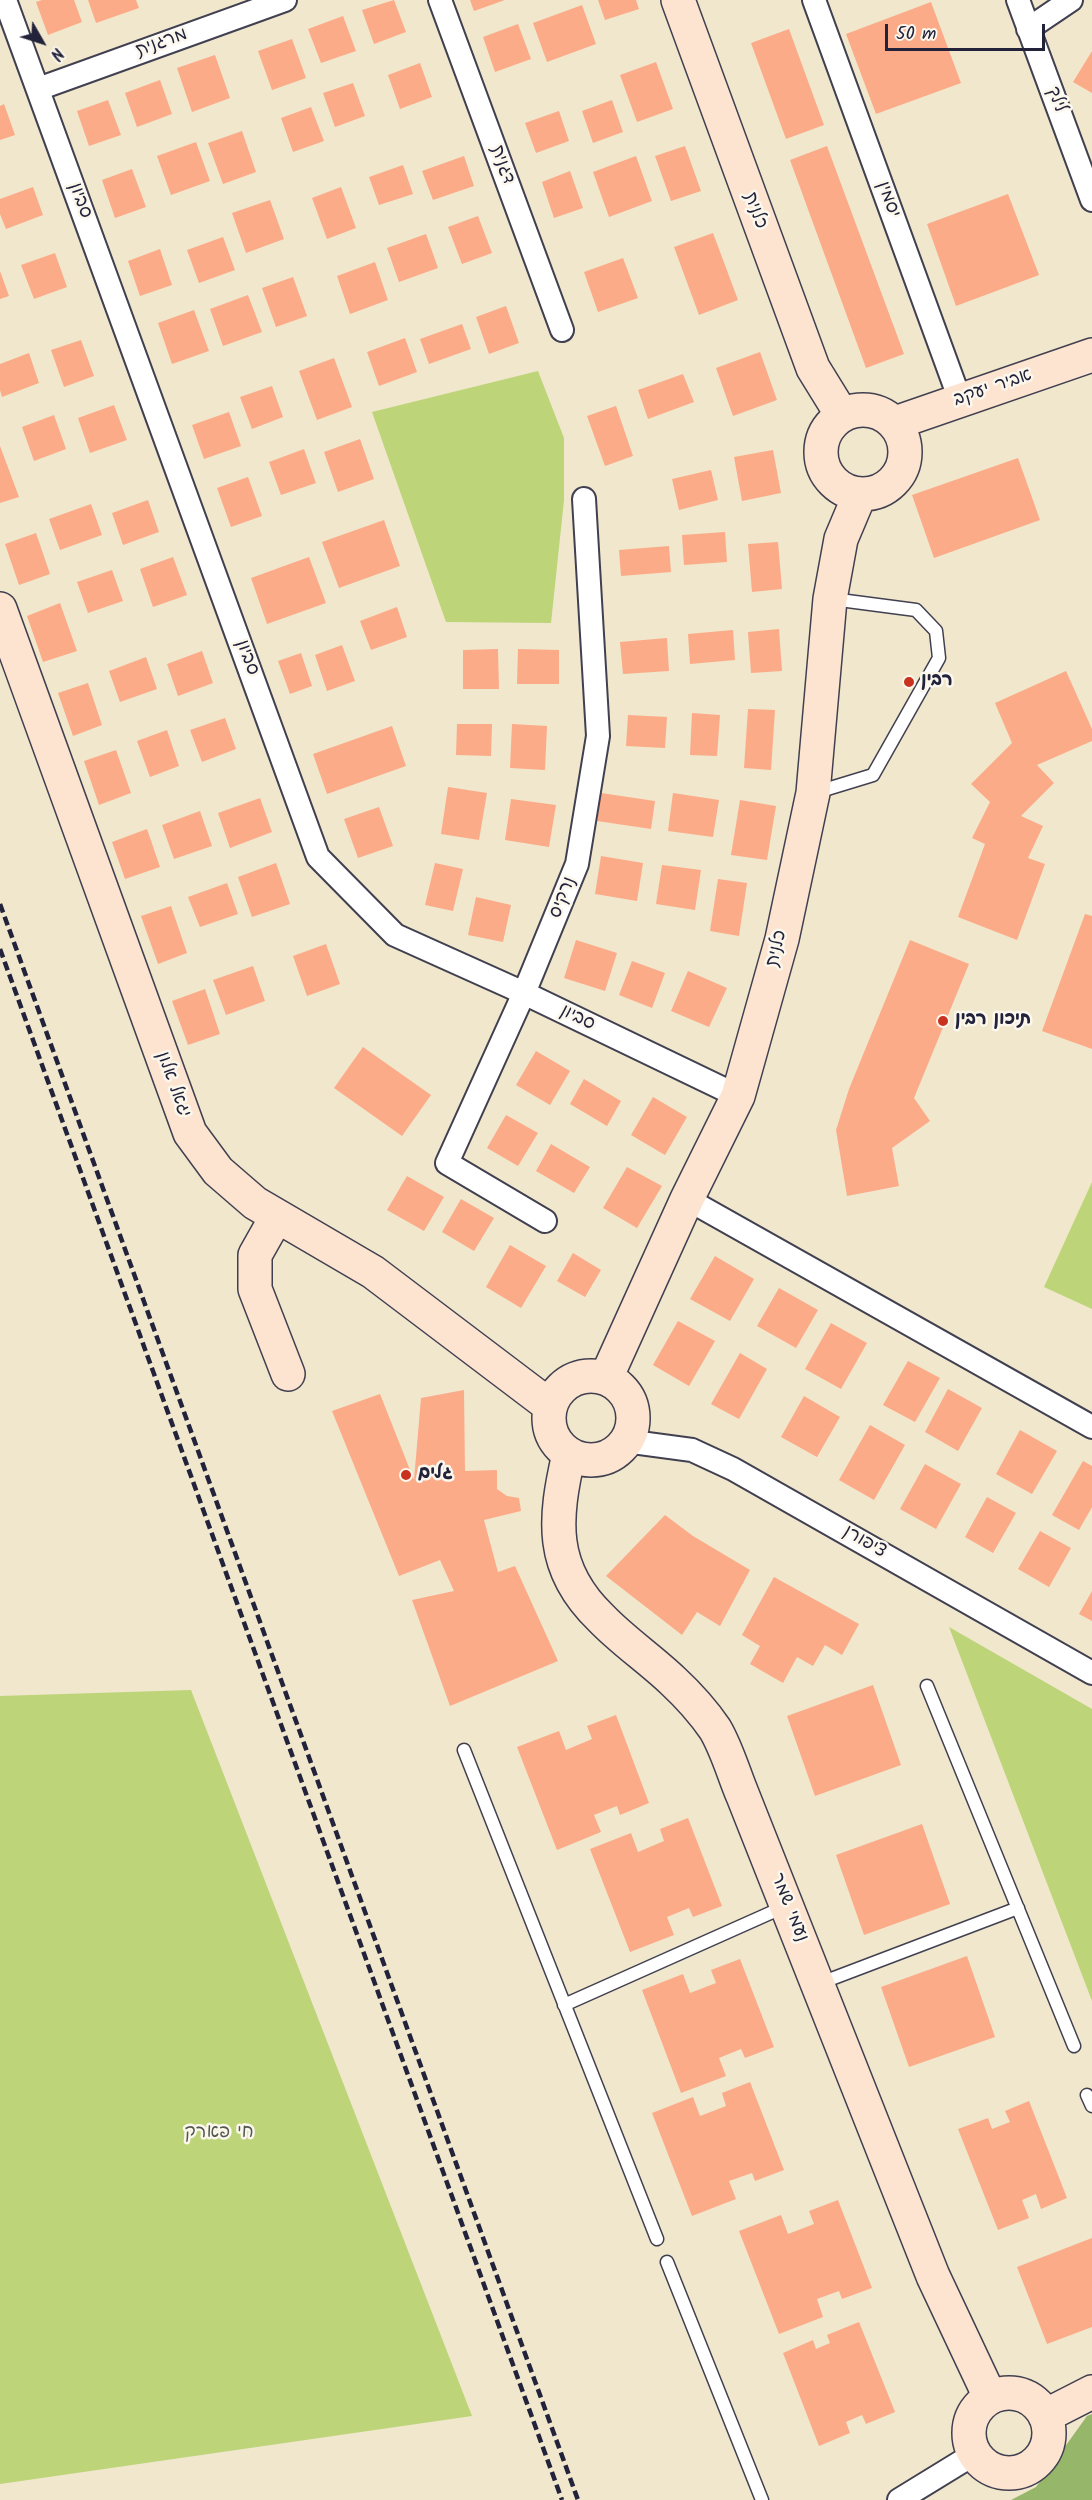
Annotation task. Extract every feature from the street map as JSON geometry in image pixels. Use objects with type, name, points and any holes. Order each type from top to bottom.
[{"type":"street","name":"סביון","points":[[5,0],[318,857],[395,935],[524,993],[738,1096]]},
{"type":"street","name":"מרגנית","points":[[38,89],[285,0]]},
{"type":"street","name":"דגנית","points":[[440,0],[562,330]]},
{"type":"street","name":"כלנית","points":[[678,0],[813,368],[842,415]]},
{"type":"street","name":"יסמין","points":[[814,0],[960,400]]},
{"type":"street","name":"לילך","points":[[1018,0],[1092,200]]},
{"type":"street","points":[[1028,29],[1071,0]]},
{"type":"street","name":"אביר יעקב","points":[[895,423],[1092,355]]},
{"type":"street","points":[[856,410],[870,410],[884,415],[895,423],[902,436],[905,450],[904,464],[897,476],[881,489],[860,494],[847,491],[827,474],[822,461],[821,448],[824,435],[842,415],[856,410]]},
{"type":"street","name":"כלנית","points":[[606,1378],[687,1199],[738,1096],[782,939],[813,793],[830,599],[841,539],[860,494]]},
{"type":"street","name":"נרקיס","points":[[545,1221],[447,1163],[524,993],[577,864],[598,736],[584,499]]},
{"type":"street","name":"יגאל אלון","points":[[0,609],[190,1133],[218,1171],[255,1203],[373,1272],[550,1406]]},
{"type":"street","points":[[687,1199],[1092,1427]]},
{"type":"street","points":[[277,1216],[255,1255],[255,1289],[288,1374]]},
{"type":"street","points":[[579,1377],[606,1378],[618,1385],[627,1396],[632,1408],[633,1422],[625,1441],[610,1456],[596,1460],[582,1459],[569,1454],[558,1445],[551,1433],[548,1420],[550,1406],[557,1393],[567,1383],[579,1377]]},
{"type":"street","name":"ציפורן","points":[[625,1441],[692,1450],[733,1468],[1092,1672]]},
{"type":"street","name":"נעמי שמר","points":[[569,1454],[559,1495],[558,1526],[562,1558],[576,1590],[600,1618],[674,1682],[714,1729],[787,1906],[933,2276],[990,2397]]},
{"type":"street","points":[[1045,2416],[1092,2392]]},
{"type":"street","points":[[1002,2393],[1022,2395],[1038,2405],[1045,2416],[1049,2428],[1048,2442],[1043,2454],[1034,2464],[1022,2471],[1008,2473],[995,2471],[983,2464],[974,2454],[969,2441],[969,2428],[976,2410],[990,2397],[1002,2393]]},
{"type":"street","points":[[899,2500],[974,2454]]},
{"type":"lane","points":[[813,793],[873,775],[939,658],[936,631],[916,610],[830,599]]},
{"type":"lane","points":[[927,1686],[1074,2046]]},
{"type":"lane","points":[[464,1750],[657,2239]]},
{"type":"lane","points":[[564,2005],[787,1906]]},
{"type":"lane","points":[[818,1984],[1018,1908]]},
{"type":"lane","points":[[667,2262],[762,2500]]},
{"type":"green space","points":[[538,371],[564,438],[564,500],[551,623],[446,622],[372,412]]},
{"type":"green space","points":[[1092,1182],[1092,1309],[1044,1287]]},
{"type":"green space","points":[[949,1627],[1092,1709],[1092,2001]]},
{"type":"green space","name":"חי פארק","points":[[191,1690],[472,2416],[0,2484],[0,1696]]},
{"type":"green space","points":[[1092,2414],[1092,2500],[1011,2500],[1036,2487],[1087,2416]]},
{"type":"building","points":[[74,0],[82,22],[48,35],[36,2]]},
{"type":"building","points":[[88,0],[136,0],[139,8],[96,23]]},
{"type":"building","points":[[394,0],[406,32],[374,44],[362,10]]},
{"type":"building","points":[[470,0],[505,0],[474,11]]},
{"type":"building","points":[[598,0],[636,0],[639,9],[605,20]]},
{"type":"building","points":[[931,2],[961,83],[876,114],[846,34]]},
{"type":"building","points":[[582,5],[596,44],[547,62],[533,23]]},
{"type":"building","points":[[343,16],[356,51],[321,63],[308,29]]},
{"type":"building","points":[[518,24],[531,59],[495,72],[483,37]]},
{"type":"building","points":[[789,29],[824,125],[786,139],[751,43]]},
{"type":"building","points":[[292,39],[306,78],[272,90],[258,51]]},
{"type":"building","points":[[1092,51],[1092,93],[1073,82]]},
{"type":"building","points":[[215,55],[230,98],[192,112],[177,68]]},
{"type":"building","points":[[656,62],[673,109],[637,122],[620,75]]},
{"type":"building","points":[[420,63],[432,97],[400,109],[388,75]]},
{"type":"building","points":[[160,80],[172,114],[137,127],[125,93]]},
{"type":"building","points":[[353,83],[365,116],[335,127],[323,93]]},
{"type":"building","points":[[108,100],[121,135],[89,146],[77,111]]},
{"type":"building","points":[[612,100],[623,132],[593,143],[582,111]]},
{"type":"building","points":[[4,104],[15,135],[0,140],[0,106]]},
{"type":"building","points":[[311,107],[324,141],[293,152],[281,118]]},
{"type":"building","points":[[559,111],[569,141],[536,153],[525,123]]},
{"type":"building","points":[[242,131],[256,172],[223,184],[208,143]]},
{"type":"building","points":[[196,142],[210,181],[171,195],[157,156]]},
{"type":"building","points":[[685,146],[701,191],[671,201],[655,156]]},
{"type":"building","points":[[827,146],[904,354],[866,368],[790,160]]},
{"type":"building","points":[[464,156],[474,186],[433,200],[422,171]]},
{"type":"building","points":[[636,156],[652,201],[609,217],[593,172]]},
{"type":"building","points":[[403,165],[413,194],[379,205],[369,177]]},
{"type":"building","points":[[132,169],[146,207],[115,218],[102,180]]},
{"type":"building","points":[[570,171],[583,208],[554,218],[542,182]]},
{"type":"building","points":[[33,187],[43,215],[6,229],[0,214],[0,199]]},
{"type":"building","points":[[341,187],[356,228],[327,239],[312,198]]},
{"type":"building","points":[[1008,194],[1039,275],[956,306],[927,224]]},
{"type":"building","points":[[270,200],[284,239],[246,253],[232,213]]},
{"type":"building","points":[[478,216],[492,253],[462,264],[448,227]]},
{"type":"building","points":[[713,233],[738,300],[699,315],[674,247]]},
{"type":"building","points":[[426,234],[438,268],[399,282],[387,248]]},
{"type":"building","points":[[223,237],[235,270],[199,283],[187,250]]},
{"type":"building","points":[[160,249],[172,285],[140,296],[128,261]]},
{"type":"building","points":[[55,253],[67,287],[34,299],[21,265]]},
{"type":"building","points":[[623,258],[638,298],[598,312],[584,272]]},
{"type":"building","points":[[375,262],[388,300],[350,314],[337,276]]},
{"type":"building","points":[[0,271],[9,296],[0,299]]},
{"type":"building","points":[[293,277],[307,316],[276,327],[262,288]]},
{"type":"building","points":[[248,295],[262,332],[223,346],[210,309]]},
{"type":"building","points":[[506,306],[519,343],[489,354],[476,317]]},
{"type":"building","points":[[194,310],[209,351],[172,364],[158,323]]},
{"type":"building","points":[[462,324],[471,349],[429,364],[420,339]]},
{"type":"building","points":[[405,338],[417,372],[379,386],[367,352]]},
{"type":"building","points":[[81,340],[94,376],[64,387],[51,350]]},
{"type":"building","points":[[760,352],[777,400],[733,416],[716,368]]},
{"type":"building","points":[[29,353],[39,383],[2,397],[0,364]]},
{"type":"building","points":[[334,358],[352,407],[317,420],[299,371]]},
{"type":"building","points":[[683,374],[694,402],[648,419],[638,390]]},
{"type":"building","points":[[272,386],[283,417],[252,429],[240,397]]},
{"type":"building","points":[[114,405],[127,440],[90,453],[78,418]]},
{"type":"building","points":[[616,406],[633,456],[605,466],[587,416]]},
{"type":"building","points":[[229,412],[241,446],[204,459],[192,425]]},
{"type":"building","points":[[54,415],[66,449],[34,461],[22,427]]},
{"type":"building","points":[[360,439],[374,479],[338,492],[324,452]]},
{"type":"building","points":[[0,446],[19,497],[0,503]]},
{"type":"building","points":[[304,449],[316,483],[281,495],[269,462]]},
{"type":"building","points":[[773,450],[781,493],[742,501],[734,457]]},
{"type":"building","points":[[1018,458],[1040,520],[934,558],[912,495]]},
{"type":"building","points":[[711,470],[718,500],[679,510],[672,479]]},
{"type":"building","points":[[248,477],[262,516],[231,527],[217,488]]},
{"type":"building","points":[[148,500],[159,532],[123,545],[112,513]]},
{"type":"building","points":[[91,504],[102,535],[60,550],[49,519]]},
{"type":"building","points":[[384,520],[400,566],[339,588],[322,542]]},
{"type":"building","points":[[725,532],[727,562],[684,565],[682,535]]},
{"type":"building","points":[[36,533],[50,574],[19,585],[5,544]]},
{"type":"building","points":[[778,542],[782,589],[752,592],[748,544]]},
{"type":"building","points":[[669,546],[671,572],[621,576],[619,550]]},
{"type":"building","points":[[173,557],[187,595],[153,607],[140,569]]},
{"type":"building","points":[[309,557],[326,603],[267,624],[251,578]]},
{"type":"building","points":[[112,570],[123,601],[88,613],[77,582]]},
{"type":"building","points":[[60,603],[77,651],[43,662],[27,616]]},
{"type":"building","points":[[397,607],[407,637],[371,650],[360,621]]},
{"type":"building","points":[[779,629],[782,671],[751,673],[748,632]]},
{"type":"building","points":[[733,630],[735,660],[690,664],[688,634]]},
{"type":"building","points":[[667,638],[669,671],[623,674],[620,642]]},
{"type":"building","points":[[342,645],[355,681],[327,691],[315,655]]},
{"type":"building","points":[[498,649],[499,689],[463,689],[463,650]]},
{"type":"building","points":[[518,649],[559,650],[559,684],[517,684]]},
{"type":"building","points":[[202,651],[213,683],[178,696],[167,664]]},
{"type":"building","points":[[301,653],[312,686],[290,694],[278,661]]},
{"type":"building","points":[[146,657],[157,689],[120,702],[109,671]]},
{"type":"building","points":[[1066,671],[1092,729],[1092,741],[1037,765],[1054,783],[1021,816],[1043,826],[1028,858],[1045,864],[1017,940],[958,917],[985,844],[972,838],[990,802],[971,784],[1012,743],[995,703]]},
{"type":"building","points":[[88,683],[102,725],[73,736],[58,693]]},
{"type":"building","points":[[748,709],[775,710],[771,770],[744,768]]},
{"type":"building","points":[[692,713],[720,715],[717,756],[690,755]]},
{"type":"building","points":[[628,715],[667,717],[665,748],[626,746]]},
{"type":"building","points":[[225,718],[236,749],[202,762],[190,730]]},
{"type":"building","points":[[457,724],[492,724],[491,756],[456,755]]},
{"type":"building","points":[[512,724],[547,726],[545,770],[510,768]]},
{"type":"building","points":[[392,726],[406,766],[327,794],[313,754]]},
{"type":"building","points":[[167,730],[179,766],[150,777],[137,741]]},
{"type":"building","points":[[116,750],[131,793],[99,805],[84,761]]},
{"type":"building","points":[[448,787],[487,793],[479,840],[441,834]]},
{"type":"building","points":[[601,793],[655,801],[651,829],[597,821]]},
{"type":"building","points":[[673,793],[719,800],[713,837],[668,831]]},
{"type":"building","points":[[260,798],[272,832],[230,848],[218,813]]},
{"type":"building","points":[[511,799],[556,805],[549,847],[505,840]]},
{"type":"building","points":[[740,800],[776,806],[767,860],[731,855]]},
{"type":"building","points":[[379,807],[393,846],[358,858],[344,819]]},
{"type":"building","points":[[200,811],[212,846],[174,859],[162,825]]},
{"type":"building","points":[[147,829],[160,867],[125,879],[112,842]]},
{"type":"building","points":[[601,856],[643,863],[637,901],[595,894]]},
{"type":"building","points":[[276,863],[290,904],[252,917],[238,877]]},
{"type":"building","points":[[435,863],[463,869],[453,911],[425,905]]},
{"type":"building","points":[[662,865],[701,870],[695,910],[656,904]]},
{"type":"building","points":[[718,879],[747,883],[739,936],[710,931]]},
{"type":"building","points":[[227,883],[238,914],[200,927],[188,897]]},
{"type":"building","points":[[476,897],[511,905],[503,942],[468,935]]},
{"type":"building","points":[[171,906],[187,953],[158,964],[141,916]]},
{"type":"building","points":[[1085,914],[1092,916],[1092,1049],[1042,1031]]},
{"type":"building","points":[[576,940],[617,953],[605,991],[564,978]]},
{"type":"building","points":[[910,940],[969,964],[914,1098],[930,1121],[892,1148],[899,1186],[847,1196],[836,1130],[849,1089]]},
{"type":"building","points":[[326,944],[340,984],[307,996],[293,956]]},
{"type":"building","points":[[632,961],[665,973],[652,1008],[619,995]]},
{"type":"building","points":[[253,966],[265,1001],[226,1015],[213,980]]},
{"type":"building","points":[[688,971],[727,988],[709,1027],[671,1011]]},
{"type":"building","points":[[205,989],[220,1034],[188,1045],[172,1001]]},
{"type":"building","points":[[363,1047],[431,1095],[402,1136],[334,1088]]},
{"type":"building","points":[[536,1051],[570,1071],[550,1105],[516,1085]]},
{"type":"building","points":[[584,1079],[621,1101],[607,1126],[570,1104]]},
{"type":"building","points":[[653,1097],[687,1117],[665,1155],[631,1135]]},
{"type":"building","points":[[506,1115],[538,1133],[518,1166],[487,1148]]},
{"type":"building","points":[[551,1144],[590,1167],[574,1193],[536,1171]]},
{"type":"building","points":[[627,1167],[662,1186],[637,1228],[603,1208]]},
{"type":"building","points":[[407,1176],[444,1197],[424,1231],[387,1210]]},
{"type":"building","points":[[461,1199],[494,1218],[474,1251],[442,1232]]},
{"type":"building","points":[[510,1245],[546,1266],[521,1308],[486,1287]]},
{"type":"building","points":[[573,1253],[601,1270],[585,1297],[557,1281]]},
{"type":"building","points":[[715,1256],[754,1279],[730,1321],[690,1299]]},
{"type":"building","points":[[779,1288],[818,1310],[796,1348],[757,1326]]},
{"type":"building","points":[[678,1321],[715,1341],[689,1386],[653,1365]]},
{"type":"building","points":[[831,1323],[867,1343],[841,1389],[805,1369]]},
{"type":"building","points":[[740,1353],[767,1369],[739,1419],[711,1404]]},
{"type":"building","points":[[908,1361],[940,1378],[915,1422],[883,1405]]},
{"type":"building","points":[[948,1389],[982,1408],[958,1451],[925,1432]]},
{"type":"building","points":[[464,1390],[465,1471],[497,1470],[497,1489],[507,1496],[519,1498],[521,1511],[484,1520],[498,1572],[515,1566],[558,1661],[450,1706],[412,1600],[454,1591],[440,1560],[399,1576],[332,1411],[380,1394],[414,1480],[421,1398]]},
{"type":"building","points":[[804,1396],[840,1417],[817,1457],[781,1437]]},
{"type":"building","points":[[870,1425],[905,1445],[874,1500],[839,1480]]},
{"type":"building","points":[[1020,1430],[1057,1451],[1032,1494],[996,1474]]},
{"type":"building","points":[[1083,1461],[1092,1466],[1092,1507],[1079,1530],[1052,1515]]},
{"type":"building","points":[[925,1464],[961,1484],[936,1529],[900,1509]]},
{"type":"building","points":[[987,1497],[1016,1513],[993,1553],[965,1537]]},
{"type":"building","points":[[665,1515],[693,1536],[750,1570],[720,1626],[697,1612],[682,1635],[606,1576]]},
{"type":"building","points":[[1040,1531],[1071,1548],[1049,1587],[1018,1569]]},
{"type":"building","points":[[774,1577],[859,1624],[842,1655],[825,1645],[813,1666],[797,1657],[783,1683],[750,1664],[760,1646],[742,1635]]},
{"type":"building","points":[[1092,1591],[1092,1621],[1079,1614]]},
{"type":"building","points":[[873,1685],[901,1765],[815,1796],[787,1716]]},
{"type":"building","points":[[616,1715],[649,1803],[620,1815],[617,1806],[594,1815],[601,1832],[557,1850],[517,1747],[559,1731],[566,1750],[592,1739],[587,1726]]},
{"type":"building","points":[[688,1818],[722,1906],[693,1917],[689,1908],[667,1917],[674,1935],[630,1952],[590,1849],[631,1833],[638,1852],[664,1841],[660,1829]]},
{"type":"building","points":[[922,1824],[950,1904],[864,1935],[836,1855]]},
{"type":"building","points":[[967,1956],[995,2037],[909,2067],[881,1987]]},
{"type":"building","points":[[740,1959],[774,2047],[745,2058],[741,2049],[719,2058],[726,2076],[681,2093],[642,1990],[683,1974],[690,1993],[716,1983],[711,1970]]},
{"type":"building","points":[[750,2082],[784,2170],[755,2181],[752,2173],[729,2181],[736,2199],[692,2216],[652,2113],[693,2097],[700,2116],[726,2106],[722,2093]]},
{"type":"building","points":[[1029,2101],[1067,2198],[1041,2209],[1036,2194],[1022,2200],[1029,2218],[998,2230],[958,2129],[988,2118],[992,2129],[1010,2122],[1005,2111]]},
{"type":"building","points":[[838,2200],[872,2288],[842,2299],[839,2291],[817,2299],[823,2317],[779,2334],[739,2231],[781,2215],[788,2234],[814,2224],[809,2211]]},
{"type":"building","points":[[1092,2238],[1092,2327],[1047,2344],[1017,2267]]},
{"type":"building","points":[[859,2322],[895,2412],[866,2424],[862,2415],[846,2422],[850,2433],[819,2446],[783,2353],[813,2340],[816,2349],[830,2343],[827,2335]]},
{"type":"railway","points":[[0,904],[578,2500]]},
{"type":"railway","points":[[0,949],[562,2500]]},
{"type":"place","name":"רבין","points":[[909,682]]},
{"type":"place","name":"תיכון רבין","points":[[943,1021]]},
{"type":"place","name":"גלים","points":[[406,1475]]}]
